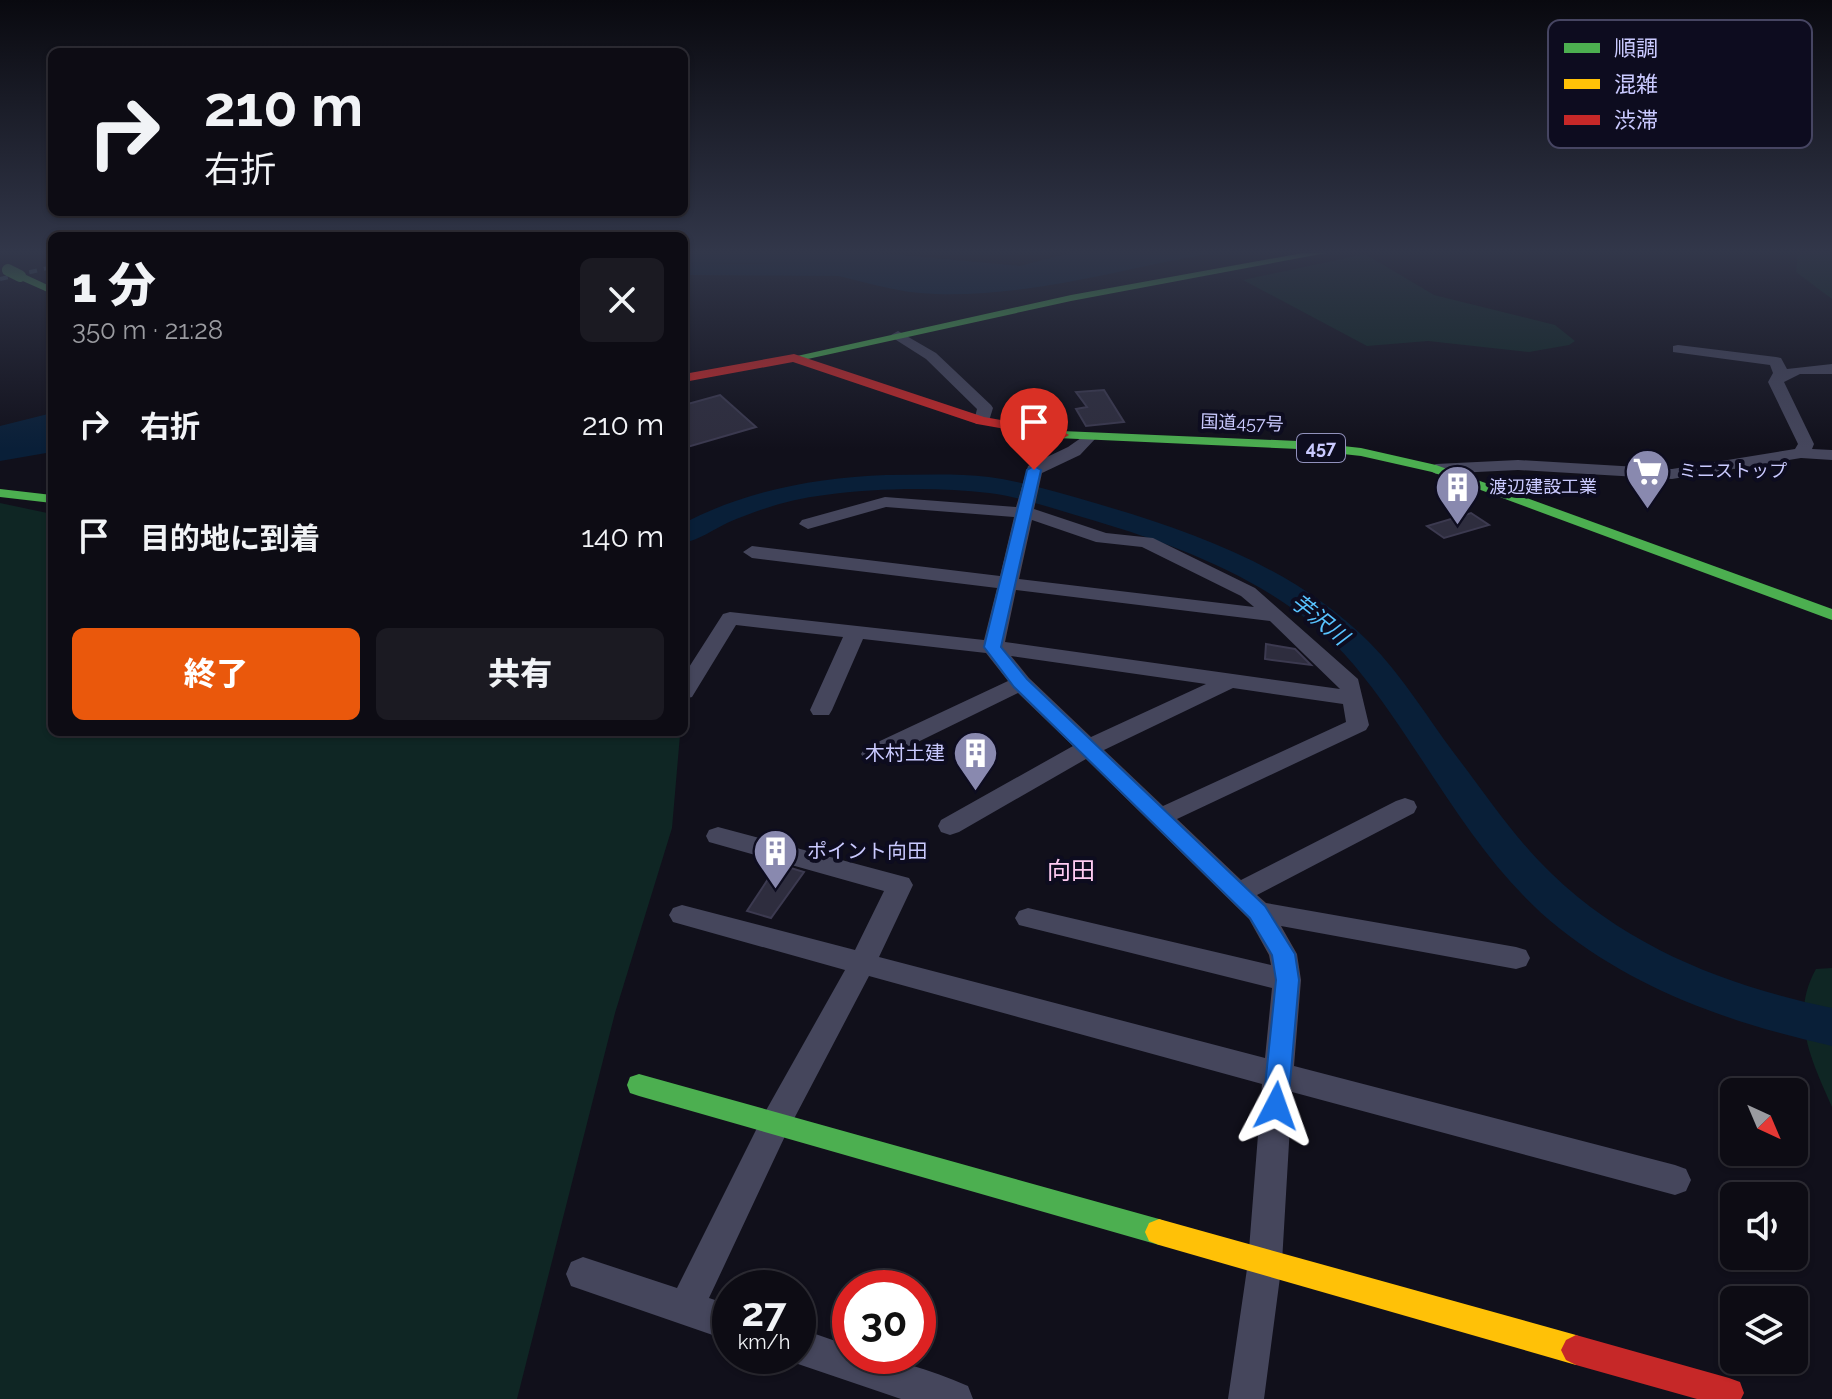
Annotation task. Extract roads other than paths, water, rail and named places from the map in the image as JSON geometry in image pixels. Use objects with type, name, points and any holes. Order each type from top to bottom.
[{"type":"main road","points":[[794,358],[978,318]]},
{"type":"main road","name":"国道457号","points":[[688,377],[794,358],[982,421],[1088,438],[1298,445],[1361,452],[1436,469],[1832,615]]},
{"type":"main road","points":[[0,493],[48,499]]},
{"type":"main road","points":[[639,1085],[1729,1393]]},
{"type":"street","points":[[898,335],[931,356],[985,408],[982,421]]},
{"type":"street","points":[[1678,349],[1776,361],[1781,374]]},
{"type":"street","points":[[1781,374],[1832,369]]},
{"type":"street","points":[[1781,374],[1776,382],[1806,444],[1801,453]]},
{"type":"street","points":[[993,647],[1010,585],[1034,470],[1074,451],[1088,438]]},
{"type":"street","points":[[1436,469],[1518,465],[1672,474],[1801,453],[1832,455]]},
{"type":"street","points":[[808,524],[885,502],[1025,511],[1103,538],[1146,542],[1248,592],[1350,684],[1358,725],[1158,818]]},
{"type":"street","points":[[752,552],[1276,616]]},
{"type":"street","points":[[688,686],[730,618],[993,647],[1353,698]]},
{"type":"street","points":[[821,710],[856,631]]},
{"type":"street","points":[[993,647],[1021,683],[1158,818],[1249,902],[1283,954],[1287,980],[1265,1262],[1246,1399]]},
{"type":"street","points":[[950,826],[1088,748],[1231,681]]},
{"type":"street","points":[[873,754],[1021,683]]},
{"type":"street","points":[[1249,902],[1405,807]]},
{"type":"street","points":[[686,1308],[775,1124],[863,962],[900,885],[718,836]]},
{"type":"street","points":[[1249,902],[1516,958]]},
{"type":"street","points":[[682,915],[1675,1180]]},
{"type":"street","points":[[1028,918],[1287,980]]},
{"type":"street","points":[[583,1274],[712,1317]]},
{"type":"street","points":[[816,1352],[955,1399]]},
{"type":"water","points":[[48,414],[48,453],[0,461],[0,426]]},
{"type":"waterway","name":"芋沢川","points":[[688,532],[742,507],[798,491],[855,484],[960,483],[1001,487],[1040,496],[1139,525],[1205,549],[1295,598],[1359,650],[1506,848],[1537,884],[1572,915],[1610,943],[1695,987],[1741,1004],[1832,1027]]},
{"type":"place","name":"ミニストップ","points":[[1648,510]]},
{"type":"place","name":"渡辺建設工業","points":[[1458,526]]},
{"type":"place","name":"木村土建","points":[[976,792]]},
{"type":"place","name":"ポイント向田","points":[[776,890]]},
{"type":"district","name":"向田","points":[[1071,871]]}]
